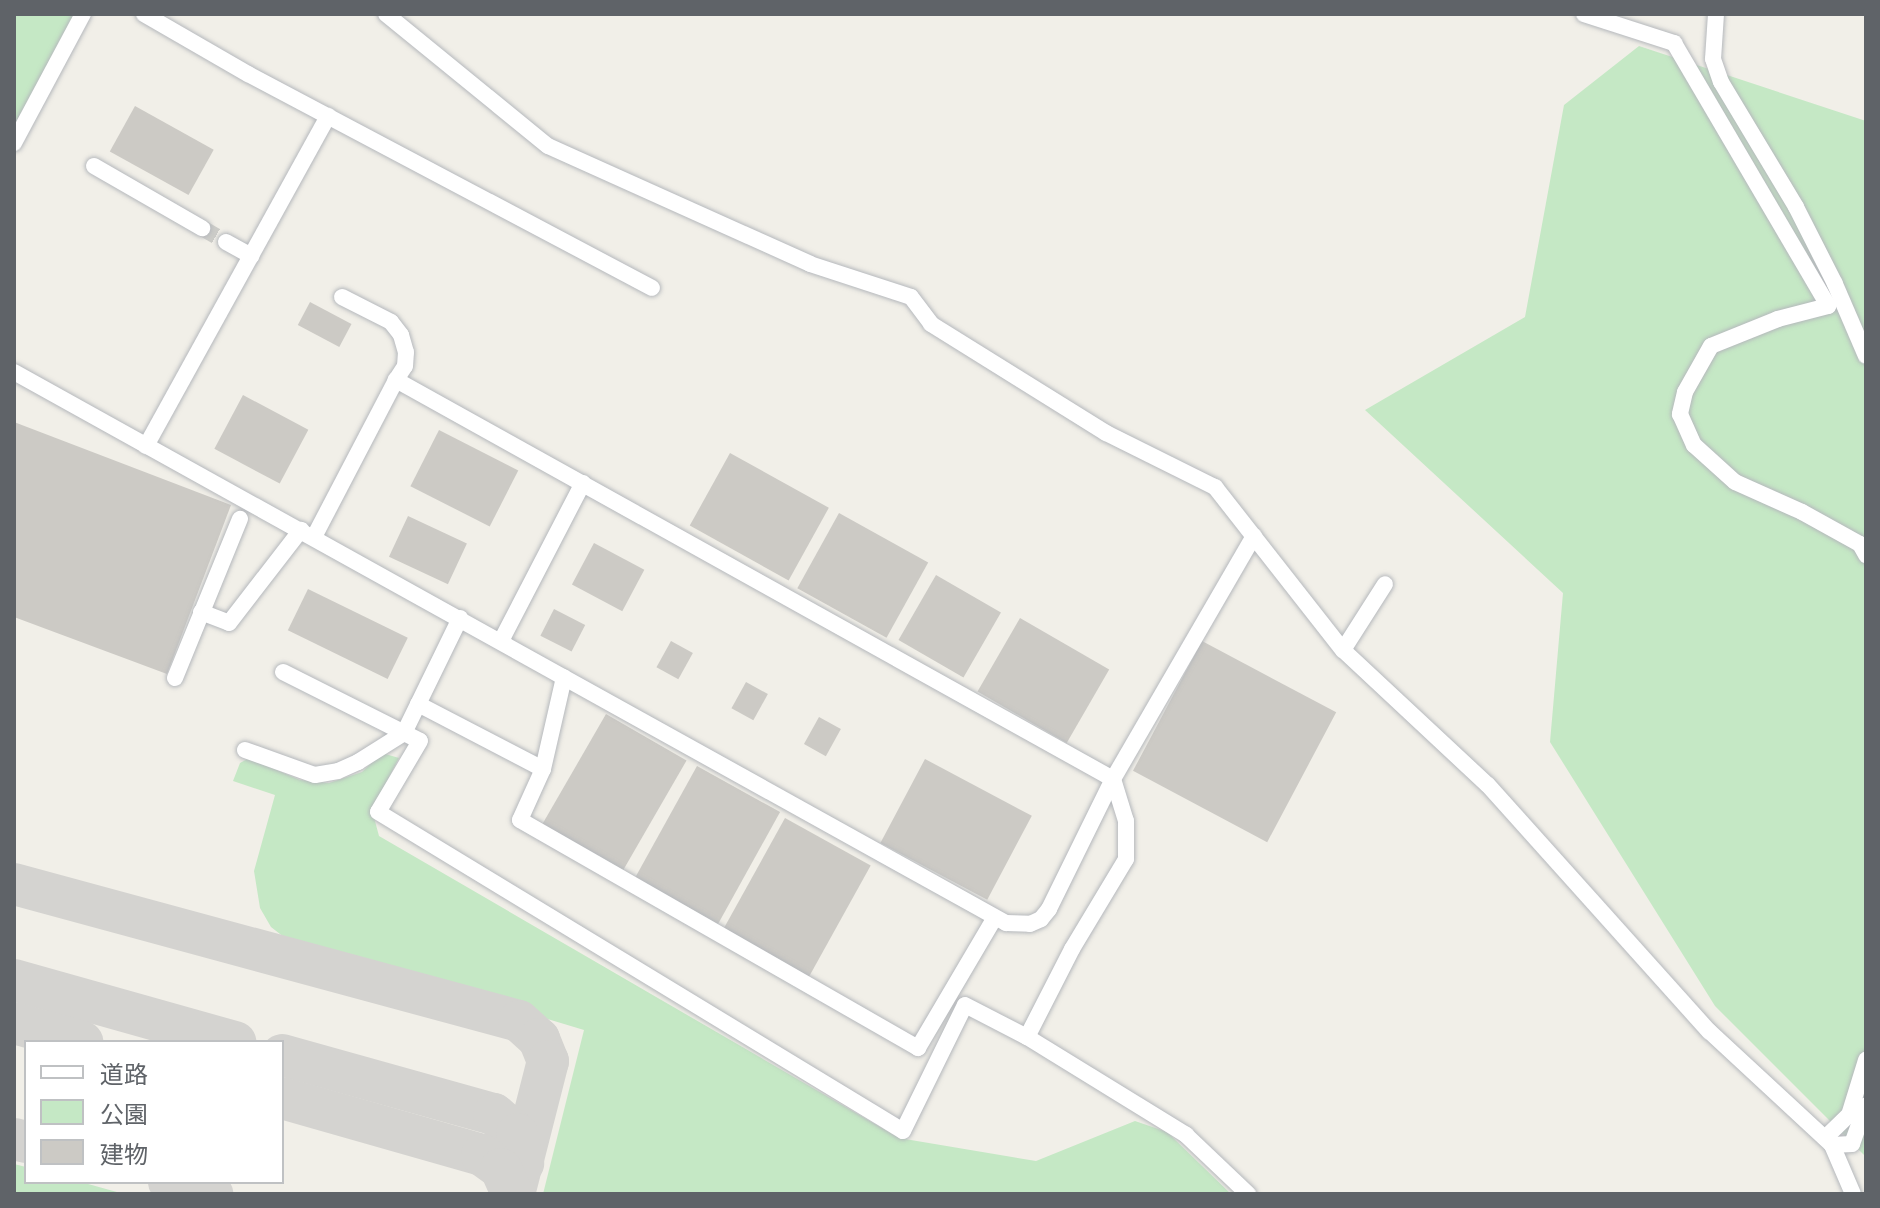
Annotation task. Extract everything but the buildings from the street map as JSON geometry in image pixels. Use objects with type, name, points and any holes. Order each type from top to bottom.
[{"type":"street","points":[[14,143],[83,14]]},
{"type":"street","points":[[144,14],[328,116],[652,288]]},
{"type":"street","points":[[386,14],[548,146],[810,264],[911,297],[931,324],[1094,426],[1215,487],[1343,650],[1488,785],[1709,1031],[1828,1142],[1853,1194]]},
{"type":"street","points":[[1584,14],[1674,43],[1828,306],[1778,319],[1711,346],[1685,392],[1680,414],[1694,445],[1735,482],[1802,512],[1860,544],[1866,555]]},
{"type":"street","points":[[1716,14],[1713,59],[1721,82],[1796,207],[1835,284],[1866,356]]},
{"type":"street","points":[[146,446],[328,116]]},
{"type":"street","points":[[94,166],[202,228]]},
{"type":"street","points":[[226,242],[251,256]]},
{"type":"street","points":[[201,612],[229,623],[307,533],[405,366],[406,352],[401,335],[391,322],[342,297]]},
{"type":"street","points":[[14,372],[460,618],[994,919],[1016,924],[1041,919],[1113,779],[1254,536]]},
{"type":"street","points":[[396,380],[1113,779],[1126,821],[1126,859],[1072,949],[1027,1037]]},
{"type":"street","points":[[501,641],[583,483]]},
{"type":"street","points":[[175,678],[240,519]]},
{"type":"street","points":[[1343,650],[1385,584]]},
{"type":"street","points":[[245,750],[315,775],[338,771],[358,762],[404,733],[460,618]]},
{"type":"street","points":[[283,672],[420,741],[378,812],[903,1131],[965,1005],[1027,1037],[1186,1135],[1248,1194]]},
{"type":"street","points":[[564,677],[543,769],[520,820],[918,1048],[994,919]]},
{"type":"street","points":[[418,704],[543,769]]},
{"type":"street","points":[[1828,1142],[1849,1115],[1866,1060]]},
{"type":"street","points":[[1828,1142],[1852,1144],[1866,1105]]},
{"type":"green space","points":[[14,14],[75,14],[14,126]]},
{"type":"green space","points":[[1639,46],[1866,121],[1866,1157],[1715,1006],[1550,742],[1563,593],[1365,410],[1525,317],[1564,105]]},
{"type":"green space","points":[[382,753],[399,758],[372,810],[379,836],[899,1138],[1036,1161],[1135,1121],[1167,1132],[1231,1194],[543,1194],[584,1030],[289,941],[271,927],[260,908],[254,871],[275,795],[233,781],[240,763],[249,758],[300,780],[329,783],[362,772]]},
{"type":"green space","points":[[14,1164],[24,1166],[24,1184],[88,1184],[124,1194],[14,1194]]},
{"type":"taxiway","points":[[14,884],[519,1021],[539,1039],[548,1061],[514,1194]]},
{"type":"taxiway","points":[[14,980],[228,1040]]},
{"type":"taxiway","points":[[14,1023],[75,1040]]},
{"type":"taxiway","points":[[284,1056],[494,1114],[517,1134],[523,1163]]},
{"type":"taxiway","points":[[284,1099],[482,1155],[501,1169],[512,1194]]},
{"type":"taxiway","points":[[14,1139],[24,1142]]},
{"type":"taxiway","points":[[176,1184],[212,1194]]},
{"type":"tunnel","points":[[202,228],[226,242]]}]
